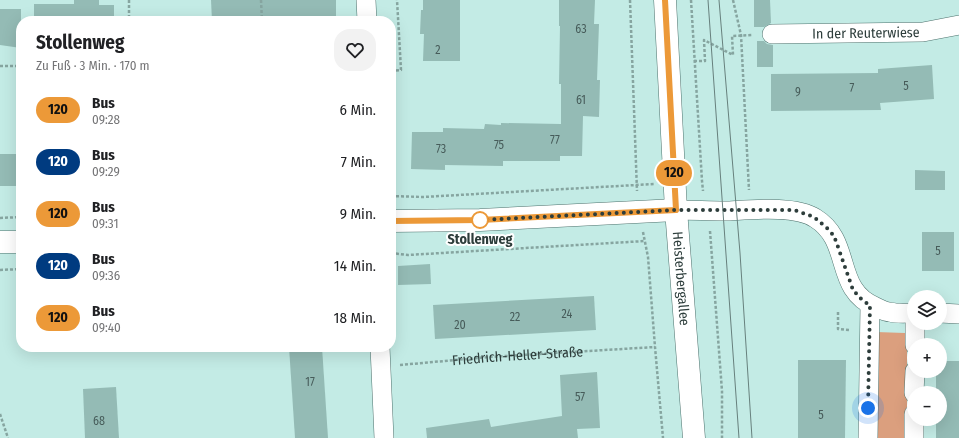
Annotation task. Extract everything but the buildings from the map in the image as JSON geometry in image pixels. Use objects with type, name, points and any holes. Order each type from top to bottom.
[{"type":"main road","name":"Heisterbergallee","points":[[664,0],[676,210],[694,438]]},
{"type":"main road","points":[[396,221],[480,220],[676,210]]},
{"type":"main road","points":[[0,242],[16,242]]},
{"type":"street","points":[[366,0],[367,16]]},
{"type":"street","name":"In der Reuterwiese","points":[[765,34],[923,32],[959,25]]},
{"type":"street","points":[[676,210],[794,210],[814,217],[834,236],[853,290],[863,301],[889,312],[907,313]]},
{"type":"street","points":[[868,438],[870,305]]},
{"type":"street","points":[[947,313],[959,314]]},
{"type":"street","points":[[380,352],[384,438]]},
{"type":"street","points":[[914,426],[914,438]]},
{"type":"path","points":[[129,0],[129,16]]},
{"type":"path","points":[[262,0],[262,16]]},
{"type":"path","points":[[396,70],[401,70],[397,0]]},
{"type":"path","points":[[733,0],[741,35],[750,210]]},
{"type":"path","points":[[694,61],[705,61],[704,40],[733,55],[732,36],[765,34]]},
{"type":"path","points":[[0,66],[16,66]]},
{"type":"path","points":[[396,196],[423,197],[636,184]]},
{"type":"path","points":[[0,218],[16,217]]},
{"type":"path","points":[[396,254],[408,255],[645,241]]},
{"type":"path","points":[[0,270],[16,269]]},
{"type":"path","name":"Friedrich-Heller-Straße","points":[[381,367],[489,357],[655,347]]},
{"type":"path","points":[[0,414],[8,438]]},
{"type":"shaded area","points":[[876,332],[905,333],[907,339],[907,438],[874,438]]},
{"type":"tram line","points":[[708,0],[739,438]]},
{"type":"tram line","points":[[719,0],[740,253],[752,438]]},
{"type":"bus line","name":"120","points":[[396,221],[480,220],[676,210],[665,0]]},
{"type":"place","name":"Stollenweg","points":[[480,220]]},
{"type":"route","points":[[480,220],[676,210],[794,210],[814,217],[834,236],[850,285],[863,301],[870,305],[868,408]]}]
